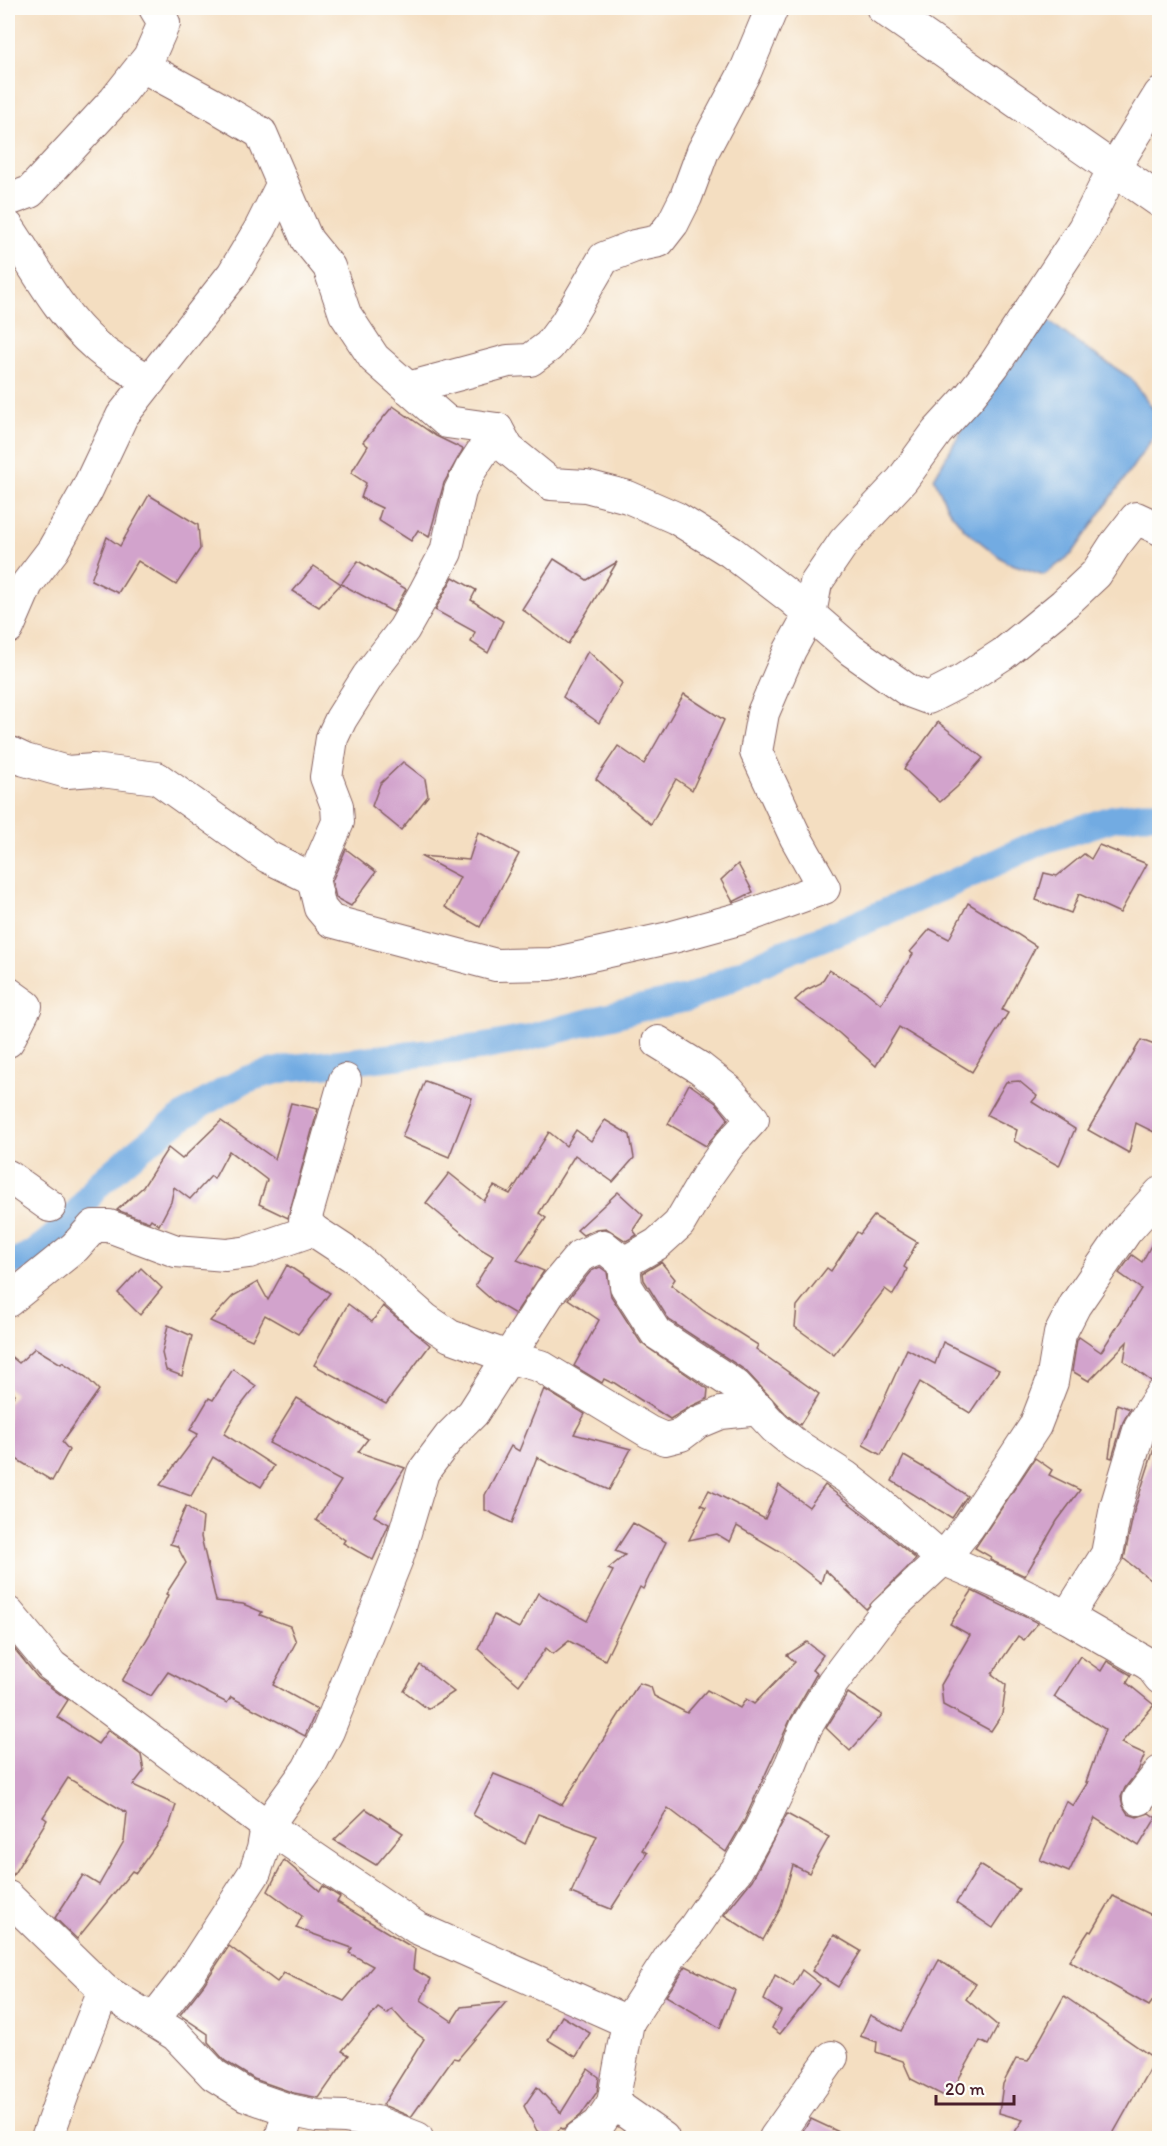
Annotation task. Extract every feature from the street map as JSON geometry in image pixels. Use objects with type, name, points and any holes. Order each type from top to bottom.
[{"type":"street","points":[[8,200],[30,192],[107,109],[149,57],[164,23],[155,8]]},
{"type":"street","points":[[408,388],[508,362],[530,360],[549,346],[560,331],[604,258],[635,246],[659,241],[673,223],[686,197],[703,151],[746,70],[772,8]]},
{"type":"street","points":[[883,8],[1160,201]]},
{"type":"street","points":[[142,66],[261,133],[306,240],[329,267],[345,314],[374,358],[447,422],[497,429]]},
{"type":"street","points":[[497,429],[460,490],[446,552],[426,590],[404,629],[368,676],[332,738],[326,777],[336,807],[338,822],[313,879],[320,908],[331,921],[496,965],[551,964],[673,937],[742,918],[824,888],[796,838],[756,752],[763,714],[790,650],[810,614],[816,583],[844,542],[902,480],[937,432],[969,397],[994,364],[1084,228],[1113,170],[1160,94]]},
{"type":"street","points":[[8,628],[27,584],[53,550],[87,490],[122,416],[232,274],[267,217],[282,185]]},
{"type":"street","points":[[8,228],[37,276],[62,309],[96,347],[150,381]]},
{"type":"street","points":[[497,429],[508,449],[550,484],[586,486],[628,497],[676,518],[732,552],[851,650],[909,691],[927,698],[963,680],[1003,654],[1064,604],[1096,574],[1136,518],[1160,529]]},
{"type":"street","points":[[8,752],[25,760],[66,772],[93,770],[157,778],[268,856],[313,879]]},
{"type":"street","points":[[8,993],[26,1006],[8,1041]]},
{"type":"street","points":[[624,1263],[657,1244],[679,1224],[712,1168],[753,1119],[728,1090],[700,1068],[658,1042]]},
{"type":"street","points":[[345,1080],[305,1220],[312,1230],[357,1259],[425,1319],[450,1336],[540,1366],[649,1432],[665,1439],[681,1435],[697,1423],[721,1413],[759,1409]]},
{"type":"street","points":[[8,1176],[50,1206]]},
{"type":"street","points":[[579,2139],[599,2124],[613,2103],[628,2022],[672,1954],[736,1871],[791,1764],[806,1727],[833,1682],[885,1613],[943,1559],[969,1526],[1035,1426],[1052,1382],[1060,1334],[1075,1305],[1126,1231],[1160,1193]]},
{"type":"street","points":[[8,1301],[75,1247],[94,1226],[109,1226],[176,1251],[226,1255],[249,1252],[312,1230]]},
{"type":"street","points":[[153,2020],[189,1974],[255,1872],[264,1849],[267,1826],[308,1769],[328,1731],[398,1556],[423,1472],[450,1436],[473,1413],[550,1292],[580,1256],[603,1245],[624,1263],[626,1286],[656,1333],[735,1385],[774,1428],[846,1477],[943,1559],[1001,1584],[1067,1617],[1150,1665],[1160,1678]]},
{"type":"street","points":[[1067,1617],[1107,1554],[1116,1507],[1140,1427],[1160,1396]]},
{"type":"street","points":[[8,1613],[52,1666],[267,1826],[417,1928],[628,2022]]},
{"type":"street","points":[[1139,1799],[1160,1772]]},
{"type":"street","points":[[8,1897],[104,1990],[176,2036],[214,2076],[246,2095],[285,2125],[317,2116],[364,2119],[417,2139]]},
{"type":"street","points":[[47,2139],[104,1990]]},
{"type":"street","points":[[775,2139],[832,2057]]},
{"type":"street","points":[[613,2103],[663,2139]]},
{"type":"water","points":[[1049,321],[1080,345],[1131,378],[1159,417],[1159,429],[1072,554],[1044,575],[1006,562],[965,530],[948,509],[934,478],[971,414]]},
{"type":"building","points":[[393,406],[436,436],[463,449],[444,483],[429,537],[418,530],[411,541],[378,520],[382,508],[361,498],[366,483],[351,473],[368,446],[363,442]]},
{"type":"building","points":[[149,495],[198,525],[200,549],[176,585],[138,561],[118,593],[91,580],[107,537],[120,546]]},
{"type":"building","points":[[554,559],[587,580],[617,562],[568,644],[522,609]]},
{"type":"building","points":[[358,561],[406,589],[393,612],[341,584]]},
{"type":"building","points":[[314,566],[341,584],[319,607],[293,591]]},
{"type":"building","points":[[453,577],[476,590],[471,600],[503,621],[488,653],[471,642],[475,632],[435,610]]},
{"type":"building","points":[[588,651],[622,683],[599,723],[563,697]]},
{"type":"building","points":[[684,694],[724,720],[692,790],[676,779],[651,824],[596,779],[618,746],[644,764]]},
{"type":"building","points":[[938,722],[983,758],[940,802],[904,769]]},
{"type":"building","points":[[403,762],[425,779],[428,796],[401,830],[372,806],[380,784]]},
{"type":"building","points":[[478,832],[519,854],[480,927],[445,907],[460,877],[420,856],[469,860]]},
{"type":"building","points":[[1099,845],[1147,864],[1120,913],[1079,894],[1071,913],[1036,900],[1044,873],[1057,876],[1084,854],[1091,859]]},
{"type":"building","points":[[346,849],[376,872],[351,906],[336,898],[332,881]]},
{"type":"building","points":[[738,864],[753,892],[733,902],[721,880]]},
{"type":"building","points":[[968,903],[1036,946],[1002,1010],[1008,1013],[972,1072],[899,1027],[876,1066],[839,1033],[795,1000],[806,990],[821,983],[829,970],[864,990],[881,1004],[913,954],[910,952],[930,929],[949,939]]},
{"type":"building","points":[[1141,1040],[1160,1047],[1160,1135],[1136,1123],[1129,1153],[1088,1130]]},
{"type":"building","points":[[425,1081],[472,1098],[449,1157],[402,1137]]},
{"type":"building","points":[[1019,1081],[1037,1096],[1032,1102],[1075,1129],[1059,1166],[1014,1141],[1017,1130],[987,1115],[1006,1082]]},
{"type":"building","points":[[689,1084],[716,1103],[728,1119],[706,1146],[668,1124]]},
{"type":"building","points":[[291,1103],[318,1109],[288,1218],[259,1204],[267,1180],[229,1151],[214,1179],[211,1176],[190,1199],[174,1187],[171,1202],[159,1225],[151,1219],[149,1222],[117,1210],[143,1187],[168,1148],[182,1159],[221,1121],[275,1159]]},
{"type":"building","points":[[605,1120],[630,1135],[634,1158],[613,1182],[575,1155],[539,1213],[546,1218],[517,1260],[544,1271],[515,1314],[493,1301],[475,1285],[493,1256],[481,1249],[426,1203],[449,1173],[484,1201],[494,1186],[510,1194],[549,1132],[566,1146],[576,1130],[591,1141]]},
{"type":"building","points":[[618,1192],[643,1215],[633,1230],[637,1235],[626,1241],[606,1228],[596,1229],[583,1235],[577,1230]]},
{"type":"building","points":[[874,1216],[917,1242],[904,1267],[907,1269],[903,1278],[893,1295],[885,1289],[834,1355],[795,1327],[797,1306],[827,1268],[831,1271],[857,1232],[860,1234]]},
{"type":"building","points":[[1160,1229],[1160,1378],[1151,1381],[1124,1361],[1127,1342],[1089,1381],[1072,1371],[1077,1340],[1079,1337],[1101,1352],[1141,1289],[1119,1273],[1132,1255],[1142,1262]]},
{"type":"building","points":[[661,1262],[675,1279],[671,1285],[704,1311],[758,1345],[756,1349],[819,1394],[800,1425],[787,1415],[745,1370],[669,1320],[644,1280],[643,1273]]},
{"type":"building","points":[[287,1265],[330,1293],[298,1334],[265,1315],[252,1340],[210,1321],[233,1296],[258,1282],[268,1300]]},
{"type":"building","points":[[600,1267],[607,1272],[611,1296],[641,1343],[708,1389],[707,1399],[670,1419],[613,1382],[604,1379],[602,1383],[574,1366],[599,1320],[568,1299],[591,1271]]},
{"type":"building","points":[[141,1268],[162,1288],[140,1315],[118,1293]]},
{"type":"building","points":[[348,1304],[372,1322],[383,1306],[430,1345],[386,1404],[314,1365]]},
{"type":"building","points":[[168,1325],[192,1336],[182,1376],[166,1370],[162,1353]]},
{"type":"building","points":[[943,1342],[999,1370],[970,1413],[920,1382],[881,1455],[863,1445],[907,1349],[935,1364]]},
{"type":"building","points":[[35,1348],[86,1377],[99,1390],[62,1442],[69,1450],[52,1481],[8,1454],[8,1404],[15,1394],[8,1387],[8,1354],[19,1363]]},
{"type":"building","points":[[233,1369],[256,1386],[239,1408],[224,1434],[274,1466],[261,1487],[213,1457],[191,1496],[160,1485],[198,1434],[190,1430],[209,1398],[213,1400]]},
{"type":"building","points":[[544,1389],[585,1414],[574,1434],[631,1449],[609,1490],[537,1457],[512,1523],[485,1510],[485,1495],[511,1446],[519,1451]]},
{"type":"building","points":[[297,1398],[368,1439],[358,1452],[405,1468],[374,1516],[389,1524],[373,1560],[343,1543],[345,1540],[316,1520],[341,1481],[269,1443]]},
{"type":"building","points":[[1117,1404],[1130,1409],[1123,1422],[1112,1458],[1109,1457]]},
{"type":"building","points":[[1160,1430],[1160,1587],[1124,1559],[1134,1511]]},
{"type":"building","points":[[904,1456],[967,1496],[952,1518],[892,1481]]},
{"type":"building","points":[[1035,1458],[1052,1470],[1049,1475],[1080,1490],[1057,1521],[1025,1576],[990,1560],[991,1557],[975,1548]]},
{"type":"building","points":[[779,1485],[809,1507],[825,1485],[916,1559],[866,1609],[825,1570],[821,1583],[781,1552],[737,1526],[730,1542],[717,1534],[689,1540],[706,1507],[701,1505],[709,1490],[765,1519]]},
{"type":"building","points":[[186,1506],[203,1518],[201,1537],[216,1601],[243,1604],[262,1612],[260,1615],[290,1626],[296,1642],[273,1685],[317,1709],[305,1736],[231,1697],[227,1703],[168,1672],[151,1696],[122,1681],[150,1634],[168,1595],[166,1594],[186,1563],[177,1546],[170,1544]]},
{"type":"building","points":[[633,1523],[666,1542],[643,1589],[640,1587],[605,1660],[569,1641],[553,1654],[546,1648],[519,1685],[478,1649],[494,1615],[519,1628],[538,1593],[587,1621],[613,1571],[608,1569],[625,1555],[615,1551]]},
{"type":"building","points":[[972,1591],[1038,1623],[1024,1640],[1018,1636],[992,1674],[1006,1685],[1002,1714],[991,1731],[943,1705],[941,1685],[970,1635],[950,1624]]},
{"type":"building","points":[[8,1641],[38,1678],[68,1700],[57,1717],[98,1744],[108,1730],[141,1755],[144,1771],[133,1785],[176,1805],[169,1827],[136,1873],[132,1871],[77,1939],[55,1918],[83,1875],[99,1885],[124,1841],[127,1813],[68,1778],[43,1817],[47,1820],[8,1880]]},
{"type":"building","points":[[807,1642],[823,1655],[812,1670],[817,1673],[791,1718],[744,1821],[726,1852],[668,1808],[642,1850],[647,1853],[611,1909],[571,1893],[597,1836],[538,1814],[525,1844],[473,1815],[494,1774],[538,1792],[562,1805],[639,1683],[651,1687],[654,1696],[687,1713],[707,1690],[740,1708],[746,1699],[754,1704],[795,1662],[787,1655]]},
{"type":"building","points":[[1080,1656],[1101,1671],[1107,1661],[1131,1675],[1127,1683],[1154,1705],[1121,1743],[1145,1754],[1138,1771],[1121,1797],[1128,1814],[1137,1817],[1149,1813],[1156,1818],[1139,1846],[1095,1818],[1069,1872],[1040,1860],[1066,1801],[1073,1806],[1088,1782],[1086,1782],[1105,1729],[1054,1697]]},
{"type":"building","points":[[420,1665],[454,1692],[428,1709],[404,1691]]},
{"type":"building","points":[[848,1693],[882,1715],[850,1751],[826,1728]]},
{"type":"building","points":[[366,1809],[403,1833],[376,1865],[334,1840]]},
{"type":"building","points":[[787,1814],[829,1837],[809,1873],[793,1865],[780,1909],[763,1940],[724,1915],[752,1880]]},
{"type":"building","points":[[284,1860],[320,1891],[323,1886],[340,1897],[337,1902],[415,1949],[413,1969],[431,1979],[421,2000],[452,2021],[461,2007],[506,2002],[458,2059],[453,2058],[411,2117],[383,2105],[424,2039],[409,2028],[392,2009],[387,2014],[378,2008],[342,2051],[349,2055],[319,2098],[294,2093],[254,2079],[225,2061],[208,2042],[208,2034],[180,2015],[229,1946],[277,1982],[284,1973],[344,2001],[373,1966],[349,1953],[352,1948],[296,1928],[302,1916],[268,1891]]},
{"type":"building","points":[[980,1865],[1019,1889],[993,1928],[956,1903]]},
{"type":"building","points":[[1113,1896],[1160,1919],[1160,1991],[1149,2006],[1069,1961],[1089,1931],[1092,1932]]},
{"type":"building","points":[[834,1935],[861,1951],[838,1987],[812,1971]]},
{"type":"building","points":[[939,1960],[976,1984],[966,1999],[998,2026],[988,2045],[980,2041],[948,2098],[911,2079],[903,2061],[876,2052],[877,2042],[860,2036],[870,2015],[901,2031]]},
{"type":"building","points":[[686,1966],[735,1990],[720,2028],[666,1996]]},
{"type":"building","points":[[802,1970],[820,1984],[780,2034],[772,2028],[781,2011],[764,2000],[775,1975],[793,1986]]},
{"type":"building","points":[[1064,1996],[1155,2059],[1110,2139],[1010,2139],[1023,2120],[999,2113],[1003,2084],[1016,2059],[1028,2061]]},
{"type":"building","points":[[562,2016],[590,2033],[576,2057],[548,2040]]},
{"type":"building","points":[[588,2069],[599,2077],[597,2092],[581,2115],[549,2138],[537,2131],[524,2106],[537,2087],[561,2113]]},
{"type":"building","points":[[811,2119],[854,2139],[797,2139]]},
{"type":"waterway","points":[[8,1263],[29,1255],[48,1242],[73,1217],[96,1187],[149,1142],[203,1104],[246,1080],[289,1068],[483,1047],[689,998],[779,955],[858,924],[1042,841],[1114,818],[1160,814]]}]
